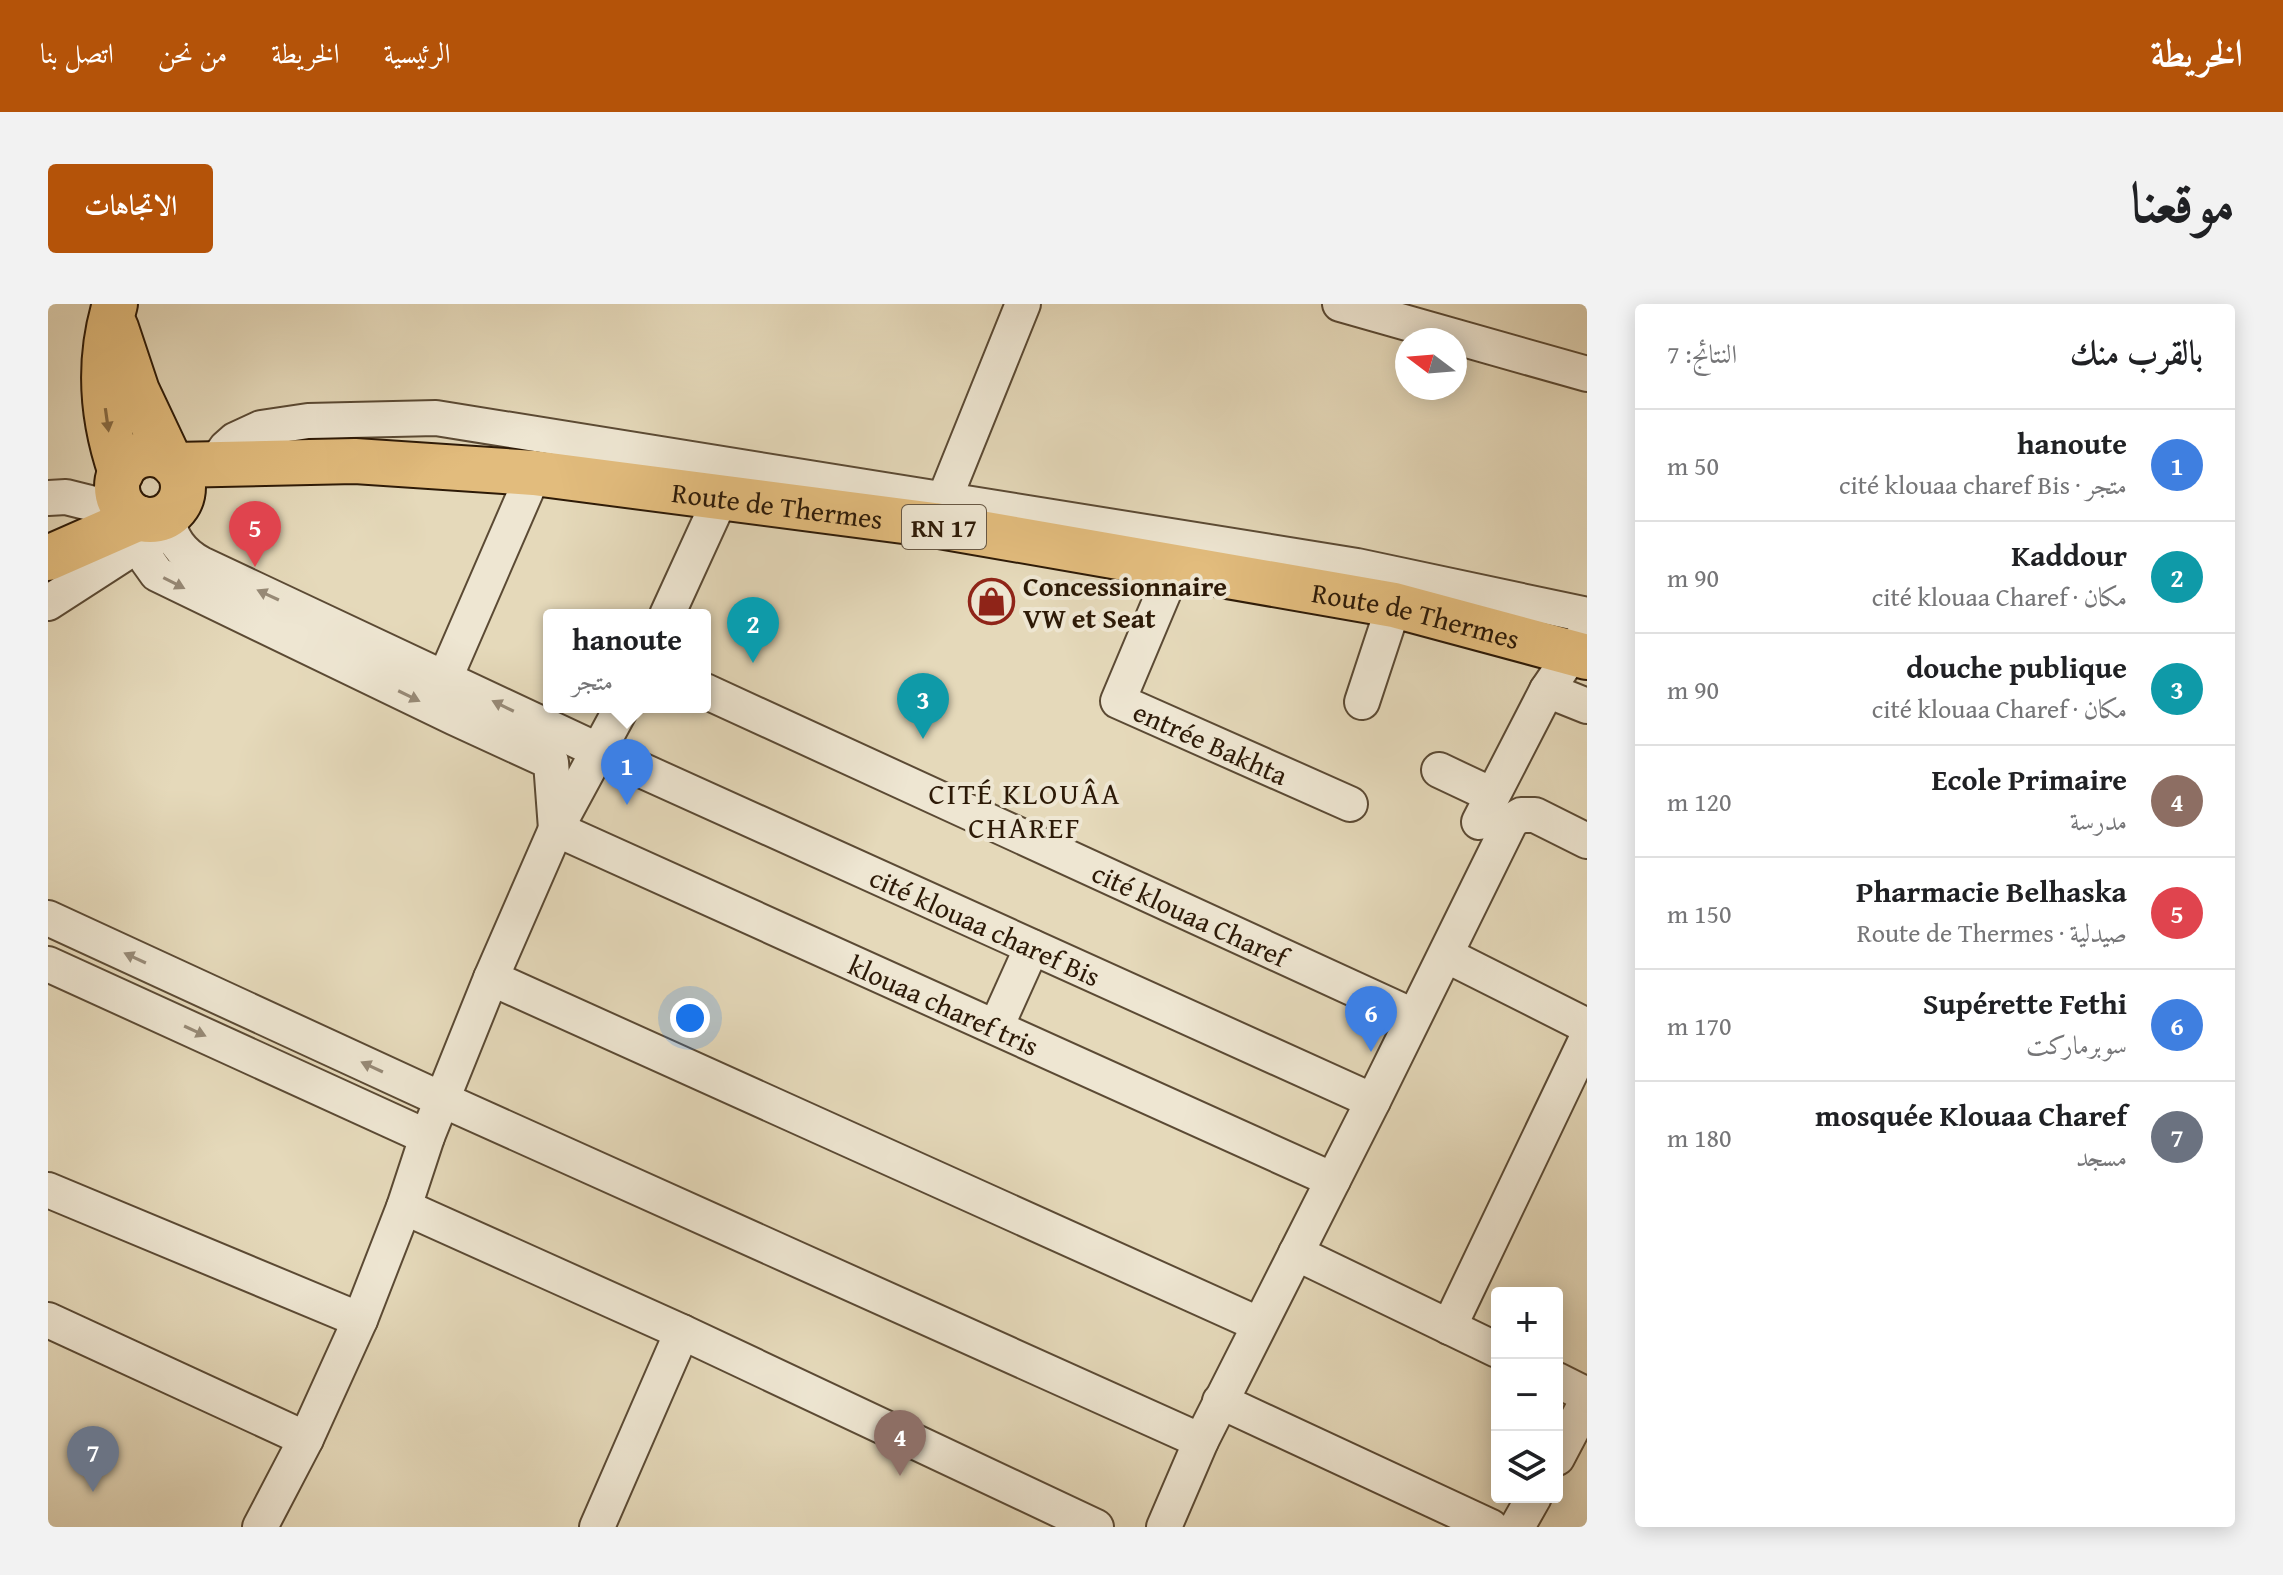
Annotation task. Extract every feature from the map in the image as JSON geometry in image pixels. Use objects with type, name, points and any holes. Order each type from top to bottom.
[{"type":"main road","points":[[108,308],[137,391],[186,464],[181,475],[181,498],[138,508],[112,447],[104,394],[108,308]]},
{"type":"main road","name":"Route de Thermes","points":[[186,464],[355,461],[534,473],[721,497],[939,512],[1174,568],[1584,639]]},
{"type":"main road","name":"Route de Thermes","points":[[138,508],[292,463]]},
{"type":"main road","name":"RN 17","points":[[48,544],[138,508]]},
{"type":"main road","name":"RN 17","points":[[48,558],[138,508]]},
{"type":"street","points":[[939,512],[1023,304]]},
{"type":"street","points":[[1340,304],[1587,374]]},
{"type":"street","points":[[186,464],[261,428],[308,421],[436,418],[939,512],[1357,566],[1584,639],[1547,690],[1486,808],[1439,770]]},
{"type":"street","points":[[445,678],[534,473]]},
{"type":"street","points":[[48,498],[66,497],[138,508]]},
{"type":"street","points":[[670,609],[721,497]]},
{"type":"street","points":[[48,603],[138,508]]},
{"type":"street","points":[[138,508],[147,560],[152,569],[166,579],[551,762],[556,829]]},
{"type":"street","name":"cité klouaa charef Bis","points":[[138,508],[190,558],[599,751],[1373,1101]]},
{"type":"street","name":"entrée Bakhta","points":[[1174,568],[1118,701],[1350,804]]},
{"type":"street","points":[[1362,702],[1394,605]]},
{"type":"street","points":[[1547,690],[1587,706]]},
{"type":"street","name":"cité klouaa Charef","points":[[711,694],[1413,1016]]},
{"type":"street","points":[[260,1527],[306,1439],[360,1320],[404,1207],[427,1137],[556,829],[619,713]]},
{"type":"street","points":[[1164,1527],[1220,1401],[1511,821],[1521,815],[1535,815],[1587,841]]},
{"type":"street","name":"klouaa charef tris","points":[[556,829],[1333,1180]]},
{"type":"street","points":[[48,918],[443,1100],[1201,1441]]},
{"type":"street","points":[[996,1027],[1032,947]]},
{"type":"street","points":[[1446,955],[1587,1026]]},
{"type":"street","points":[[48,964],[427,1137]]},
{"type":"street","points":[[491,978],[1258,1324]]},
{"type":"street","points":[[1449,1327],[1587,1038]]},
{"type":"street","points":[[48,1190],[360,1320]]},
{"type":"street","points":[[404,1207],[682,1332],[1096,1527]]},
{"type":"street","points":[[1296,1253],[1491,1347]]},
{"type":"street","points":[[48,1320],[306,1439]]},
{"type":"street","points":[[597,1527],[682,1332]]},
{"type":"street","points":[[1563,1384],[1587,1398],[1572,1445]]},
{"type":"street","points":[[1220,1401],[1491,1527]]},
{"type":"street","points":[[283,1527],[306,1439]]},
{"type":"street","points":[[1517,1527],[1531,1503]]},
{"type":"place","name":"Pharmacie Belhaska","points":[[255,567]]},
{"type":"place","name":"Concessionnaire VW et Seat","points":[[992,601]]},
{"type":"place","name":"Kaddour","points":[[753,663]]},
{"type":"place","name":"douche publique","points":[[923,739]]},
{"type":"place","name":"hanoute","points":[[627,805]]},
{"type":"place","name":"Supérette Fethi","points":[[1371,1052]]},
{"type":"place","name":"Ecole Primaire","points":[[900,1476]]},
{"type":"place","name":"mosquée Klouaa Charef","points":[[93,1492]]},
{"type":"district","name":"CITÉ KLOUÂA CHAREF","points":[[1025,810]]}]
